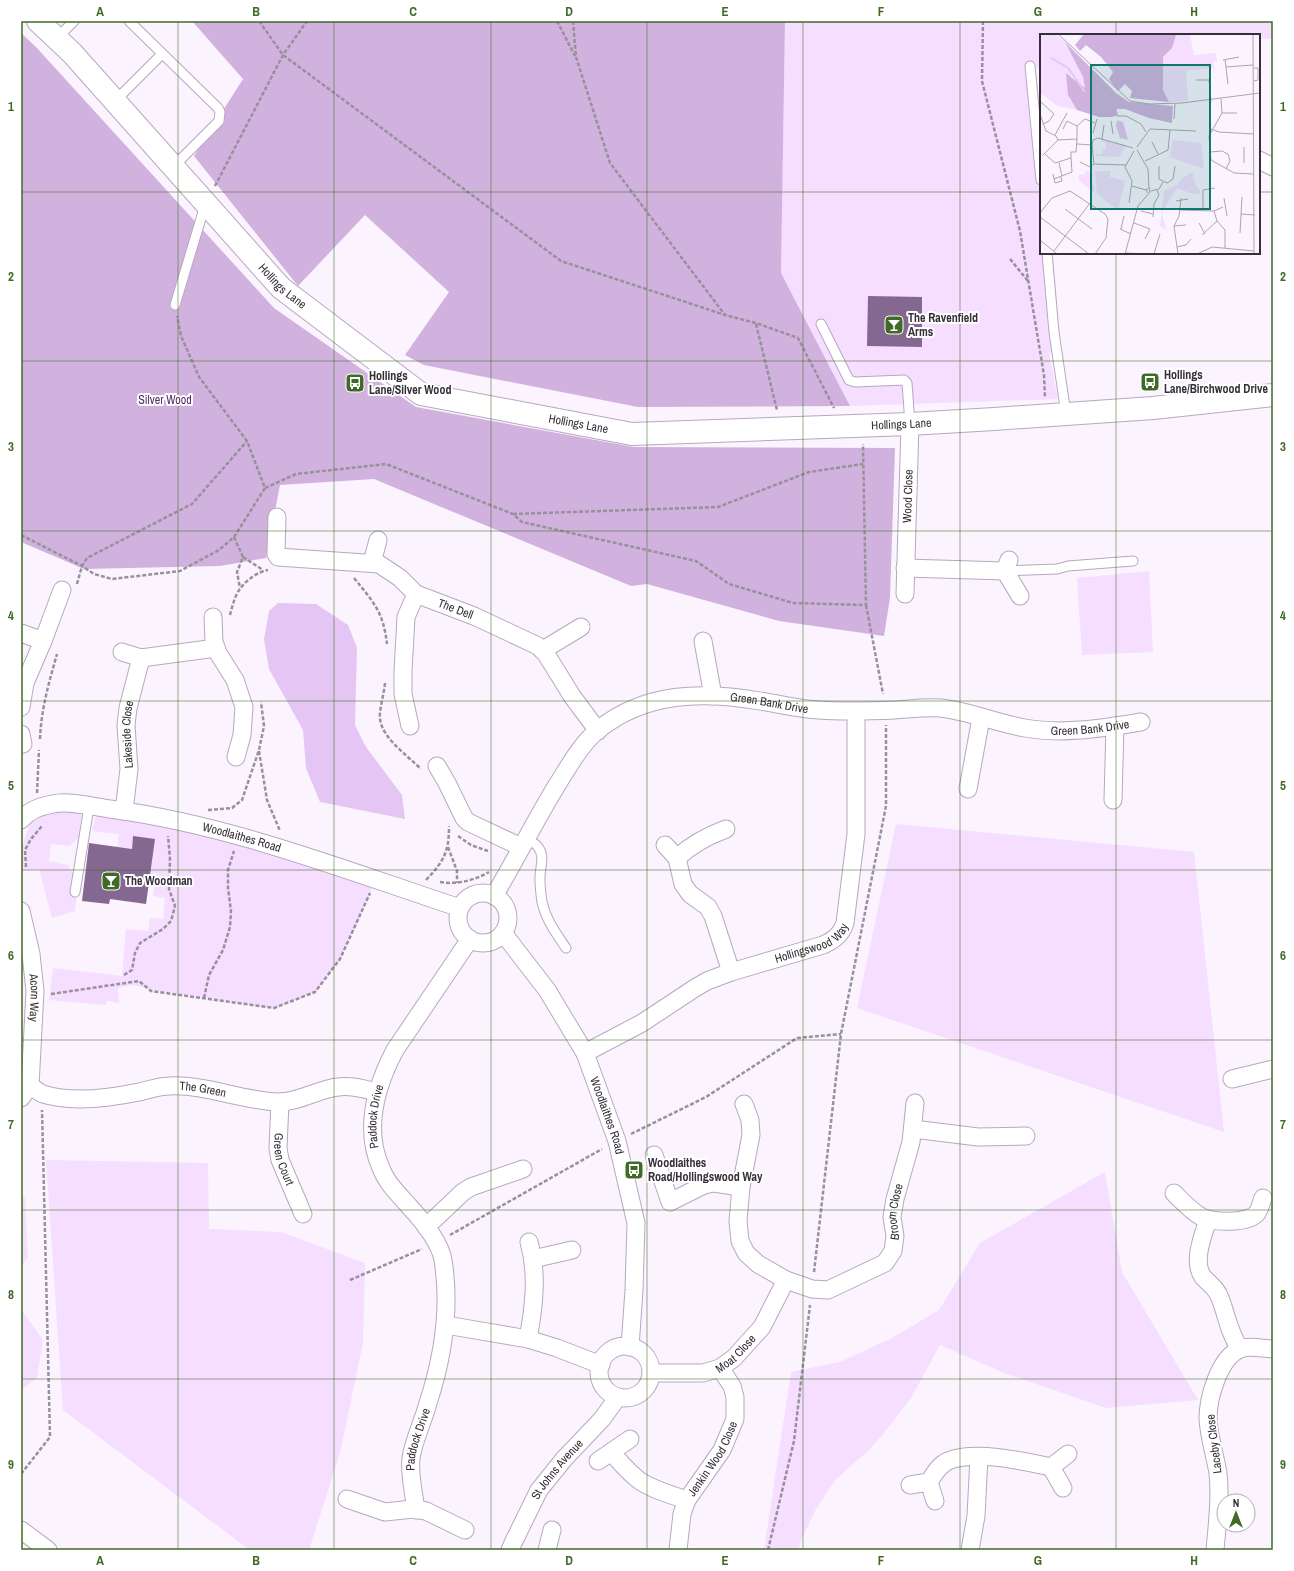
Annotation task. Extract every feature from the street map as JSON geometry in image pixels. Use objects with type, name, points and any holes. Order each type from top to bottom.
[{"type":"street","name":"Hollings Lane","points":[[38,21],[72,53],[281,288],[421,394],[632,434],[910,424],[1153,408],[1273,395]]},
{"type":"street","name":"Wood Close","points":[[905,594],[910,424]]},
{"type":"street","name":"The Dell","points":[[278,517],[276,554],[278,557],[379,564],[400,578],[416,594],[474,616],[538,646],[546,654],[572,696],[598,731]]},
{"type":"street","points":[[372,563],[378,540]]},
{"type":"street","points":[[905,568],[1007,565],[1020,596]]},
{"type":"street","points":[[21,707],[25,683],[69,589]]},
{"type":"street","points":[[410,726],[403,694],[403,672],[406,617],[416,594]]},
{"type":"street","points":[[221,619],[214,642],[235,680],[244,707],[242,736],[236,756]]},
{"type":"street","points":[[543,650],[580,627]]},
{"type":"street","points":[[21,633],[44,641]]},
{"type":"street","points":[[703,641],[713,696]]},
{"type":"street","points":[[122,652],[141,658],[216,648]]},
{"type":"street","name":"Lakeside Close","points":[[124,811],[129,769],[126,725],[128,708],[141,658]]},
{"type":"street","name":"Green Bank Drive","points":[[494,896],[566,770],[583,746],[598,731],[641,705],[666,699],[698,695],[759,701],[819,710],[856,712],[939,708],[963,712],[981,718],[1041,731],[1068,731],[1141,722]]},
{"type":"street","name":"Hollingswood Way","points":[[585,1053],[642,1023],[695,988],[731,972],[823,945],[834,940],[842,932],[845,923],[856,834],[856,712]]},
{"type":"street","points":[[968,789],[981,718]]},
{"type":"street","points":[[1113,800],[1115,726]]},
{"type":"street","points":[[431,769],[447,783],[464,818],[468,822],[524,843]]},
{"type":"street","name":"Woodlaithes Road","points":[[21,820],[41,816],[54,803],[124,811],[160,817],[240,835],[460,908]]},
{"type":"street","points":[[677,858],[687,848],[699,840],[726,829]]},
{"type":"street","points":[[665,845],[677,858],[684,884],[690,894],[708,907],[713,916],[731,972]]},
{"type":"street","points":[[484,893],[501,900],[507,911],[508,917],[503,933],[496,939],[487,942],[475,942],[463,932],[459,925],[458,915],[460,908],[467,899],[475,894],[484,893]]},
{"type":"street","name":"Acorn Way","points":[[21,911],[26,955],[35,996],[31,1092]]},
{"type":"street","name":"Woodlaithes Road","points":[[503,933],[547,990],[585,1053],[617,1141],[636,1223],[634,1290],[630,1347]]},
{"type":"street","name":"Paddock Drive","points":[[416,1510],[411,1459],[438,1369],[446,1325],[447,1301],[444,1272],[442,1258],[426,1227],[400,1197],[381,1169],[374,1146],[372,1130],[377,1092],[395,1050],[470,939]]},
{"type":"street","points":[[1232,1079],[1273,1070]]},
{"type":"street","name":"The Green","points":[[31,1092],[65,1098],[109,1097],[167,1086],[186,1086],[261,1100],[280,1102],[301,1098],[321,1090],[338,1086],[377,1092]]},
{"type":"street","name":"Green Court","points":[[280,1102],[278,1148],[280,1160],[303,1214]]},
{"type":"street","name":"Broom Close","points":[[812,1289],[828,1290],[885,1264],[893,1251],[895,1236],[892,1217],[911,1142],[915,1103]]},
{"type":"street","points":[[744,1104],[750,1120],[751,1135],[741,1187],[738,1221],[740,1241],[746,1253],[758,1264],[786,1280],[812,1289]]},
{"type":"street","points":[[912,1129],[978,1137],[1026,1136]]},
{"type":"street","points":[[654,1155],[670,1202],[704,1185],[714,1183],[741,1187]]},
{"type":"street","points":[[426,1227],[463,1192],[471,1187],[523,1169]]},
{"type":"street","points":[[1174,1193],[1200,1216],[1208,1220],[1219,1222],[1250,1218],[1256,1213],[1263,1198]]},
{"type":"street","points":[[1208,1220],[1200,1244],[1200,1269],[1202,1276],[1214,1286],[1220,1296],[1233,1340],[1240,1349],[1252,1347],[1273,1349]]},
{"type":"street","points":[[528,1340],[533,1312],[534,1288],[533,1259],[529,1242]]},
{"type":"street","points":[[533,1259],[572,1250]]},
{"type":"street","name":"Moat Close","points":[[651,1373],[703,1373],[720,1368],[734,1358],[762,1327],[786,1280]]},
{"type":"street","points":[[446,1325],[528,1340],[557,1348],[601,1365]]},
{"type":"street","points":[[630,1347],[639,1350],[646,1356],[650,1364],[651,1373],[649,1382],[645,1390],[638,1395],[629,1398],[618,1397],[610,1394],[604,1387],[600,1379],[601,1365],[607,1354],[615,1349],[630,1347]]},
{"type":"street","name":"Laceby Close","points":[[1215,1550],[1219,1506],[1218,1474],[1208,1419],[1211,1396],[1220,1371],[1231,1355],[1240,1349]]},
{"type":"street","name":"Jenkin Wood Close","points":[[678,1550],[682,1514],[686,1500],[722,1450],[735,1419],[735,1397],[732,1386],[720,1368]]},
{"type":"street","name":"St Johns Avenue","points":[[510,1550],[512,1543],[539,1490],[564,1459],[602,1419],[618,1397]]},
{"type":"street","points":[[630,1439],[604,1456],[624,1467],[640,1481],[660,1491],[686,1500]]},
{"type":"street","points":[[910,1485],[929,1482],[937,1470],[946,1462],[962,1457],[1010,1459],[1051,1467],[1068,1454]]},
{"type":"street","points":[[970,1550],[976,1516],[979,1457]]},
{"type":"street","points":[[1051,1467],[1063,1488]]},
{"type":"street","points":[[929,1482],[935,1501]]},
{"type":"street","points":[[348,1499],[385,1512],[416,1510],[426,1511],[465,1530]]},
{"type":"street","points":[[21,1530],[48,1550]]},
{"type":"street","points":[[547,1550],[552,1530]]},
{"type":"lane","points":[[56,38],[74,21]]},
{"type":"lane","points":[[129,21],[218,108],[220,112],[219,121],[173,167]]},
{"type":"lane","points":[[115,101],[162,54]]},
{"type":"lane","points":[[1030,66],[1040,170]]},
{"type":"lane","points":[[175,305],[206,204]]},
{"type":"lane","points":[[1047,254],[1054,332],[1056,415]]},
{"type":"lane","points":[[821,324],[849,380],[855,382],[904,380],[907,383],[910,424]]},
{"type":"lane","points":[[1007,565],[1057,569],[1068,566],[1133,561]]},
{"type":"lane","points":[[75,892],[89,807]]},
{"type":"lane","points":[[524,843],[538,846],[540,850],[542,863],[539,879],[542,901],[552,928],[566,948]]},
{"type":"path","points":[[259,21],[283,55],[561,261],[725,315],[756,323],[798,338],[853,425],[863,464],[866,605],[886,710],[886,806],[841,1034],[794,1441],[768,1550]]},
{"type":"path","points":[[206,204],[283,55],[306,21]]},
{"type":"path","points":[[557,21],[576,57],[610,163],[725,315]]},
{"type":"path","points":[[573,21],[576,57]]},
{"type":"path","points":[[982,21],[982,81],[1020,231],[1044,375],[1056,415]]},
{"type":"path","points":[[1010,259],[1028,281]]},
{"type":"path","points":[[175,305],[181,336],[199,377],[247,441],[265,488]]},
{"type":"path","points":[[756,323],[782,428]]},
{"type":"path","points":[[69,589],[87,558],[192,504],[247,441]]},
{"type":"path","points":[[21,535],[82,566],[94,574],[112,579],[180,571],[219,550],[234,537],[265,488],[296,474],[386,464],[513,514],[522,522],[696,561],[729,584],[793,603],[866,605]]},
{"type":"path","points":[[513,514],[718,507],[809,472],[863,464]]},
{"type":"path","points":[[234,537],[243,557],[263,570]]},
{"type":"path","points":[[240,588],[237,572],[243,557]]},
{"type":"path","points":[[221,619],[230,614],[240,588],[263,570],[272,569]]},
{"type":"path","points":[[348,575],[354,578],[374,602],[384,625],[387,645]]},
{"type":"path","points":[[40,740],[42,718],[57,652]]},
{"type":"path","points":[[385,680],[380,714],[383,730],[397,746],[431,769]]},
{"type":"path","points":[[198,826],[201,810],[232,808],[242,800],[259,750],[264,726],[259,696]]},
{"type":"path","points":[[26,867],[25,850],[41,816],[28,742]]},
{"type":"path","points":[[259,750],[267,800],[288,851]]},
{"type":"path","points":[[124,975],[132,970],[140,943],[163,929],[171,921],[175,906],[169,889],[170,859],[168,836],[160,817]]},
{"type":"path","points":[[406,890],[426,880],[435,870],[447,850],[449,826],[447,819]]},
{"type":"path","points":[[204,998],[209,975],[222,950],[230,927],[231,911],[228,888],[228,870],[240,835]]},
{"type":"path","points":[[448,845],[457,871],[457,883]]},
{"type":"path","points":[[437,882],[457,883],[472,879],[492,870]]},
{"type":"path","points":[[35,996],[140,981],[151,991],[274,1008],[315,992],[340,959],[376,880]]},
{"type":"path","points":[[426,880],[431,881]]},
{"type":"path","points":[[350,1280],[435,1243],[617,1141],[706,1097],[797,1038],[841,1034]]},
{"type":"path","points":[[21,1474],[50,1437],[31,1092]]},
{"type":"shaded area","points":[[785,21],[1273,21],[1273,39],[1260,39],[1260,34],[1040,34],[1040,67],[1036,68],[1040,110],[1040,254],[1053,254],[1061,351],[1049,353],[1058,399],[850,406],[781,273]]},
{"type":"shaded area","points":[[1149,571],[1153,652],[1082,655],[1077,578]]},
{"type":"shaded area","points":[[278,603],[316,604],[348,625],[357,648],[355,725],[366,747],[402,795],[405,819],[320,802],[306,768],[303,730],[269,669],[264,639],[269,611]]},
{"type":"shaded area","points":[[54,803],[82,809],[79,838],[69,846],[51,844],[49,861],[68,865],[78,883],[75,911],[52,918],[39,869],[23,871],[21,849],[30,823]]},
{"type":"shaded area","points":[[98,808],[165,818],[373,887],[340,959],[315,992],[274,1008],[154,990],[133,985],[118,988],[119,1003],[107,1001],[106,1005],[49,1000],[53,968],[122,976],[126,929],[148,931],[150,918],[163,919],[165,898],[153,896],[156,875],[150,873],[133,837],[132,849],[117,847],[119,834],[92,831]]},
{"type":"shaded area","points":[[896,824],[1194,852],[1224,1132],[857,1008]]},
{"type":"shaded area","points":[[46,1160],[208,1163],[209,1229],[281,1232],[365,1263],[363,1343],[340,1453],[309,1550],[250,1550],[63,1410]]},
{"type":"shaded area","points":[[1105,1172],[1122,1272],[1198,1400],[1106,1408],[1004,1373],[940,1345],[911,1398],[884,1433],[869,1450],[835,1480],[815,1511],[798,1550],[764,1550],[791,1372],[840,1362],[892,1338],[939,1310],[980,1243]]},
{"type":"shaded area","points":[[21,1195],[25,1198],[28,1258],[21,1266]]},
{"type":"shaded area","points":[[21,1309],[43,1340],[37,1378],[21,1390]]},
{"type":"green space","points":[[192,21],[785,21],[781,273],[850,406],[638,407],[424,365],[405,355],[449,292],[365,215],[298,286],[194,156],[243,79]]},
{"type":"green space","name":"Silver Wood","points":[[21,33],[36,47],[274,308],[416,407],[634,447],[895,448],[890,598],[884,636],[779,621],[647,584],[631,586],[374,479],[280,485],[266,558],[220,566],[84,569],[21,542]]},
{"type":"building","points":[[868,296],[922,297],[922,347],[867,346]]},
{"type":"building","points":[[133,836],[155,839],[146,904],[110,899],[109,904],[82,901],[89,843],[132,849]]},
{"type":"place","name":"The Ravenfield Arms","points":[[894,325]]},
{"type":"place","name":"Hollings Lane/Birchwood Drive","points":[[1150,382]]},
{"type":"place","name":"Hollings Lane/Silver Wood","points":[[355,383]]},
{"type":"place","name":"The Woodman","points":[[111,881]]},
{"type":"place","name":"Woodlaithes Road/Hollingswood Way","points":[[634,1170]]}]
